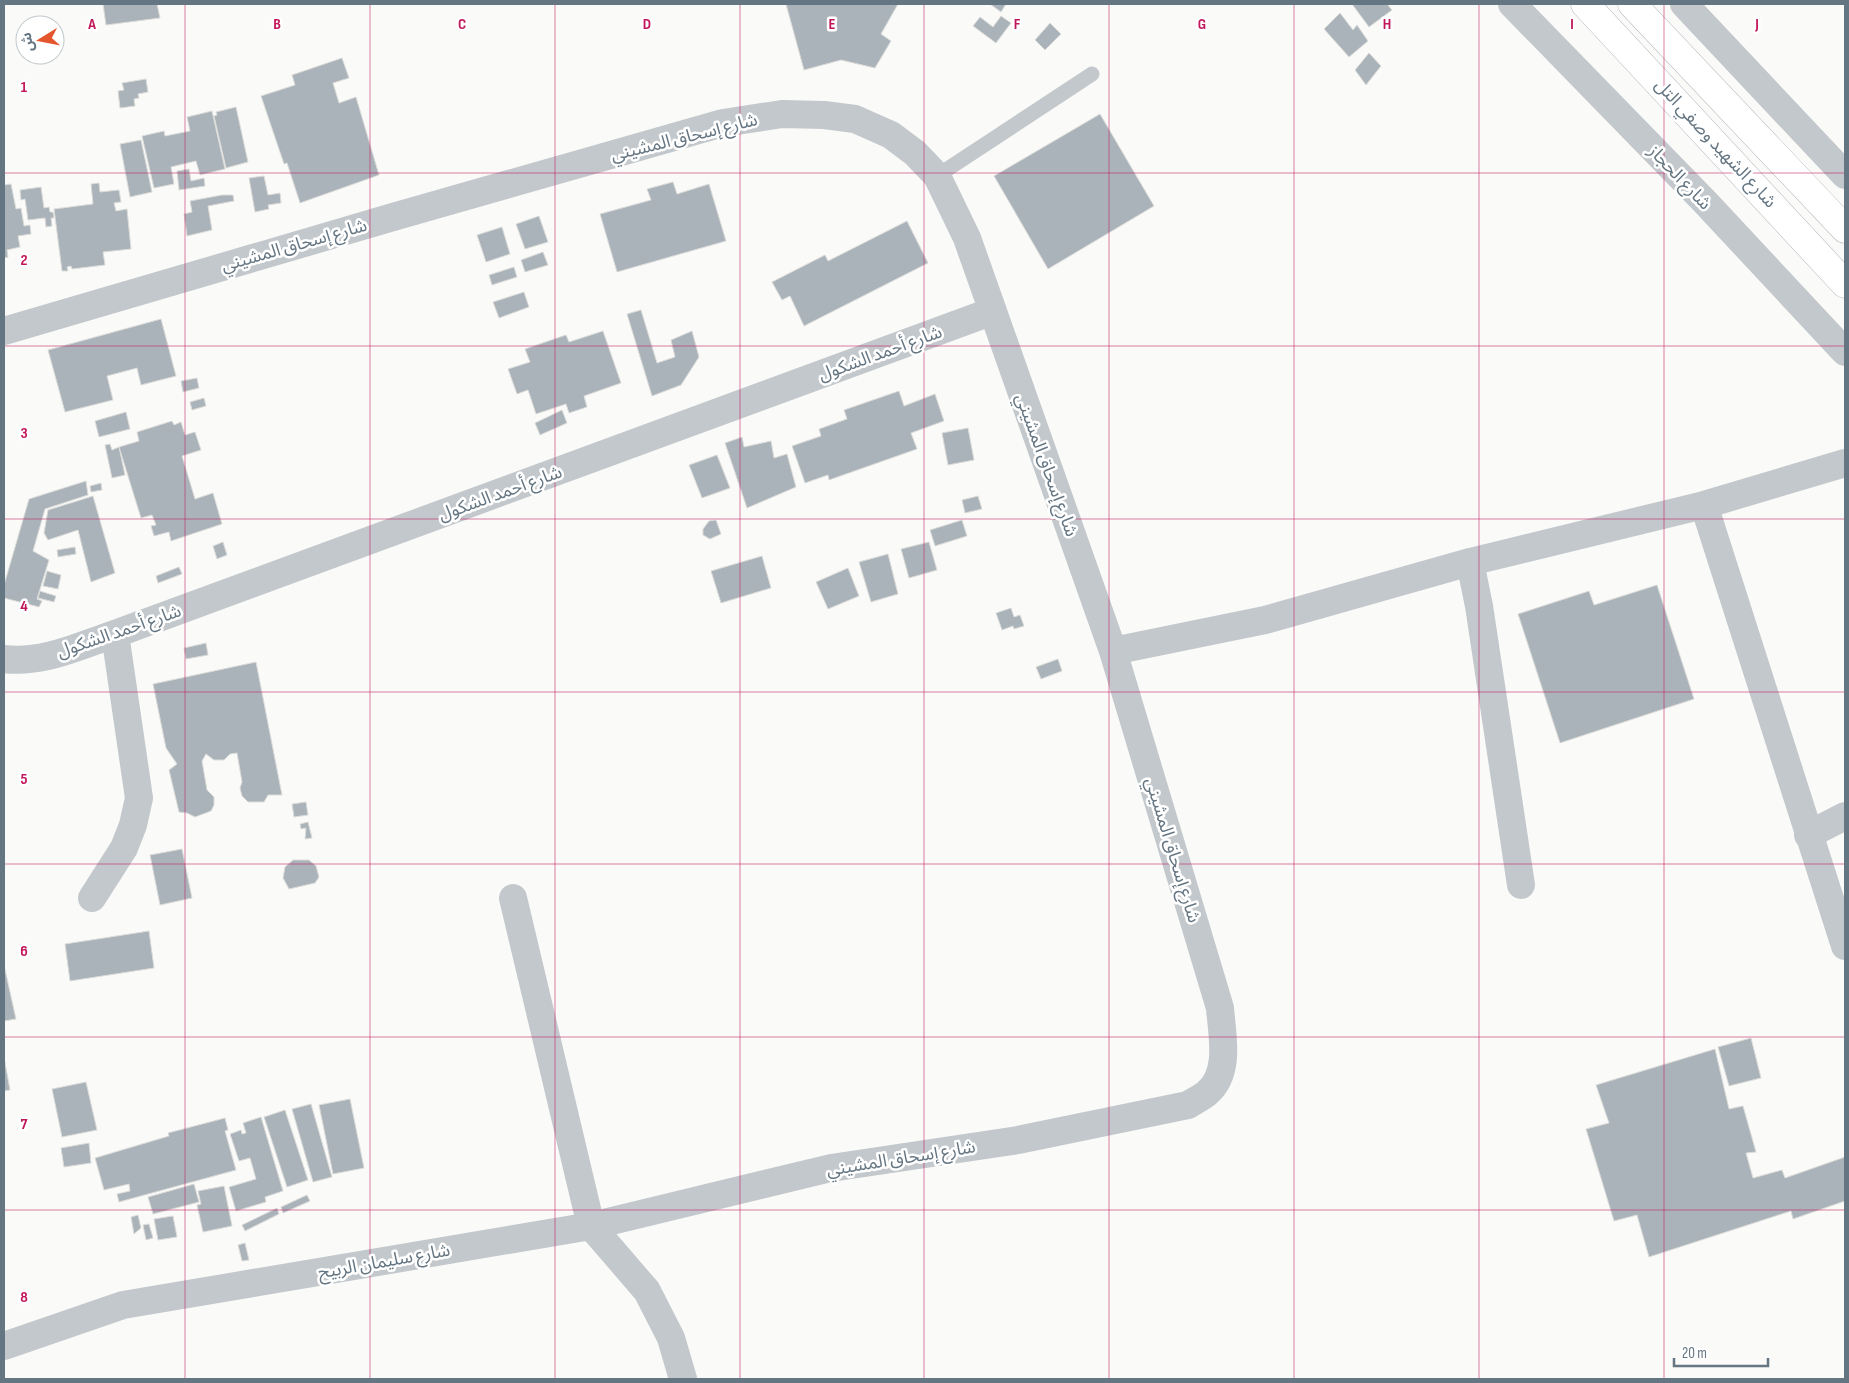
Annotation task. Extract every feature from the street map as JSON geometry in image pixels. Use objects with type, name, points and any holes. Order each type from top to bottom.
[{"type":"main road","name":"شارع الشهيد وصفي التل","points":[[1585,4],[1845,284]]},
{"type":"main road","name":"شارع الشهيد وصفي التل","points":[[1632,4],[1845,229]]},
{"type":"street","name":"شارع الحجاز","points":[[1512,4],[1706,203],[1845,352]]},
{"type":"street","points":[[1684,4],[1845,175]]},
{"type":"street","name":"شارع إسحاق المشيني","points":[[4,330],[392,216],[723,123],[782,114],[824,115],[856,119],[891,135],[915,153],[937,176],[967,238],[1113,651],[1220,1008],[1223,1046],[1221,1072],[1208,1092],[1188,1106],[1018,1140],[831,1168],[591,1226]]},
{"type":"street","name":"شارع أحمد الشكول","points":[[4,659],[17,661],[38,659],[115,634],[993,311]]},
{"type":"street","points":[[1113,651],[1265,620],[1470,562],[1704,505],[1845,463]]},
{"type":"street","points":[[1704,505],[1845,946]]},
{"type":"street","points":[[1470,562],[1479,606],[1521,885]]},
{"type":"street","points":[[92,898],[124,848],[133,825],[138,798],[115,634]]},
{"type":"street","points":[[1808,835],[1845,816]]},
{"type":"street","points":[[513,898],[591,1226],[647,1291],[672,1338],[683,1379]]},
{"type":"street","name":"شارع سليمان الربيح","points":[[4,1346],[123,1305],[591,1226]]},
{"type":"lane","points":[[937,176],[1092,74]]},
{"type":"building","points":[[103,4],[157,4],[160,18],[106,25]]},
{"type":"building","points":[[786,4],[898,4],[881,34],[891,41],[875,68],[841,60],[804,70]]},
{"type":"building","points":[[990,4],[1006,4],[1001,12]]},
{"type":"building","points":[[1352,4],[1387,4],[1392,10],[1369,27]]},
{"type":"building","points":[[1340,13],[1353,30],[1357,25],[1368,41],[1349,57],[1324,29]]},
{"type":"building","points":[[1001,16],[1011,23],[996,43],[973,26],[980,17],[993,27]]},
{"type":"building","points":[[1050,23],[1061,34],[1045,50],[1035,40]]},
{"type":"building","points":[[1369,53],[1381,66],[1366,85],[1355,70]]},
{"type":"building","points":[[342,58],[349,78],[333,83],[339,103],[356,97],[379,175],[300,203],[287,163],[284,164],[261,96],[295,85],[292,75]]},
{"type":"building","points":[[146,79],[148,92],[138,94],[139,98],[134,99],[135,106],[120,108],[118,91],[124,90],[122,83]]},
{"type":"building","points":[[236,107],[248,162],[226,168],[214,116],[217,115],[216,112]]},
{"type":"building","points":[[212,111],[225,169],[200,175],[196,161],[171,167],[174,184],[154,188],[142,136],[164,131],[165,136],[190,131],[187,117]]},
{"type":"building","points":[[1100,114],[1154,206],[1048,269],[994,176]]},
{"type":"building","points":[[141,140],[152,192],[130,197],[120,144]]},
{"type":"building","points":[[189,169],[191,181],[204,178],[205,186],[179,190],[177,171]]},
{"type":"building","points":[[264,176],[268,195],[280,193],[281,203],[268,205],[269,209],[255,212],[249,178]]},
{"type":"building","points":[[673,182],[677,194],[709,184],[726,241],[617,272],[600,214],[651,200],[647,189]]},
{"type":"building","points":[[99,183],[100,192],[119,190],[121,202],[114,203],[116,211],[127,209],[131,249],[103,252],[105,265],[72,269],[71,266],[67,267],[68,271],[62,271],[54,209],[93,204],[91,184]]},
{"type":"building","points":[[11,184],[16,209],[21,208],[24,226],[30,225],[31,234],[18,236],[20,247],[7,250],[8,257],[4,258],[4,185]]},
{"type":"building","points":[[41,187],[44,208],[49,207],[50,212],[53,212],[54,218],[51,218],[52,226],[46,227],[45,218],[28,220],[25,199],[21,200],[20,190]]},
{"type":"building","points":[[222,195],[233,195],[234,201],[208,206],[212,230],[187,236],[184,214],[192,212],[190,201]]},
{"type":"building","points":[[539,216],[548,242],[525,249],[516,224]]},
{"type":"building","points":[[907,221],[928,263],[804,326],[790,296],[782,300],[772,282],[825,255],[828,261]]},
{"type":"building","points":[[502,227],[510,254],[486,262],[477,235]]},
{"type":"building","points":[[543,252],[548,265],[525,272],[521,260]]},
{"type":"building","points":[[514,267],[517,277],[492,285],[489,275]]},
{"type":"building","points":[[524,292],[529,307],[499,318],[493,302]]},
{"type":"building","points":[[641,310],[657,363],[675,357],[671,340],[692,331],[699,357],[681,385],[652,396],[627,314]]},
{"type":"building","points":[[161,319],[176,376],[141,385],[137,368],[107,376],[113,400],[65,412],[48,350]]},
{"type":"building","points":[[603,331],[621,383],[584,396],[587,407],[569,413],[566,404],[536,414],[528,390],[517,394],[508,369],[530,362],[525,349],[566,335],[569,342]]},
{"type":"building","points":[[197,378],[199,388],[183,392],[181,381]]},
{"type":"building","points":[[899,391],[904,406],[935,394],[944,421],[911,433],[917,449],[829,480],[828,475],[805,483],[792,446],[821,436],[819,429],[847,419],[844,410]]},
{"type":"building","points":[[204,398],[206,406],[192,410],[190,402]]},
{"type":"building","points":[[562,410],[567,423],[540,435],[535,423]]},
{"type":"building","points":[[126,412],[130,429],[99,437],[95,421]]},
{"type":"building","points":[[172,421],[174,425],[181,422],[185,435],[195,432],[201,450],[182,456],[195,499],[213,493],[222,524],[171,541],[169,532],[154,536],[151,526],[156,525],[152,515],[141,518],[119,447],[139,441],[137,432]]},
{"type":"building","points":[[968,428],[974,460],[948,465],[942,433]]},
{"type":"building","points":[[742,437],[744,447],[771,441],[774,458],[787,454],[796,487],[747,508],[725,443]]},
{"type":"building","points":[[110,444],[112,450],[119,447],[125,475],[112,478],[105,445]]},
{"type":"building","points":[[717,455],[730,488],[702,498],[689,465]]},
{"type":"building","points":[[86,481],[88,495],[45,509],[33,551],[49,560],[37,599],[42,601],[39,607],[4,598],[4,585],[29,499]]},
{"type":"building","points":[[101,483],[102,490],[91,492],[90,486]]},
{"type":"building","points":[[93,496],[115,573],[91,582],[78,530],[48,540],[44,533],[48,510]]},
{"type":"building","points":[[978,496],[982,509],[965,513],[962,500]]},
{"type":"building","points":[[716,520],[721,534],[710,539],[703,535],[703,529],[709,521]]},
{"type":"building","points":[[962,520],[967,536],[935,546],[930,530]]},
{"type":"building","points":[[223,542],[227,555],[217,559],[213,546]]},
{"type":"building","points":[[929,542],[937,570],[909,578],[901,549]]},
{"type":"building","points":[[75,547],[76,554],[58,557],[57,550]]},
{"type":"building","points":[[888,554],[898,594],[871,602],[859,562]]},
{"type":"building","points":[[762,556],[771,588],[721,603],[711,571]]},
{"type":"building","points":[[179,567],[182,574],[158,583],[156,576]]},
{"type":"building","points":[[848,568],[859,596],[828,609],[816,582]]},
{"type":"building","points":[[47,571],[61,575],[58,589],[43,586]]},
{"type":"building","points":[[1657,585],[1694,699],[1560,743],[1518,614],[1589,591],[1594,605]]},
{"type":"building","points":[[40,591],[56,596],[54,602],[38,598]]},
{"type":"building","points":[[1011,608],[1014,617],[1020,615],[1024,626],[1014,629],[1013,626],[1002,630],[996,613]]},
{"type":"building","points":[[206,643],[208,655],[186,659],[184,648]]},
{"type":"building","points":[[1058,659],[1062,671],[1041,679],[1036,667]]},
{"type":"building","points":[[256,662],[282,795],[268,795],[264,802],[248,802],[242,796],[240,788],[242,782],[237,753],[230,754],[224,760],[214,760],[206,754],[202,761],[207,790],[214,797],[214,805],[211,811],[195,817],[179,812],[169,770],[177,764],[166,748],[153,684]]},
{"type":"building","points":[[306,802],[308,815],[294,817],[292,804]]},
{"type":"building","points":[[308,822],[312,838],[305,839],[306,828],[301,829],[300,824]]},
{"type":"building","points":[[182,849],[192,898],[160,905],[150,855]]},
{"type":"building","points":[[293,860],[309,860],[316,866],[319,877],[315,883],[289,889],[283,878],[285,867]]},
{"type":"building","points":[[149,931],[154,968],[70,981],[65,944]]},
{"type":"building","points":[[4,965],[16,1019],[4,1021]]},
{"type":"building","points":[[1751,1038],[1761,1078],[1729,1086],[1718,1047]]},
{"type":"building","points":[[1715,1049],[1729,1109],[1743,1106],[1756,1152],[1746,1153],[1753,1178],[1782,1170],[1785,1178],[1845,1157],[1845,1201],[1793,1219],[1791,1211],[1649,1257],[1637,1215],[1614,1221],[1586,1129],[1609,1123],[1596,1085]]},
{"type":"building","points":[[4,1057],[10,1090],[4,1091]]},
{"type":"building","points":[[86,1082],[97,1130],[62,1137],[52,1089]]},
{"type":"building","points":[[350,1099],[364,1168],[333,1174],[319,1105]]},
{"type":"building","points":[[311,1104],[332,1177],[313,1182],[292,1109]]},
{"type":"building","points":[[285,1110],[308,1180],[287,1187],[264,1117]]},
{"type":"building","points":[[261,1117],[283,1191],[265,1197],[266,1202],[236,1211],[229,1187],[256,1179],[250,1158],[239,1161],[230,1134],[241,1130],[242,1134],[246,1133],[243,1123]]},
{"type":"building","points":[[225,1118],[228,1130],[225,1131],[236,1170],[119,1202],[117,1194],[130,1191],[129,1184],[104,1190],[95,1158],[169,1136],[168,1133]]},
{"type":"building","points":[[89,1143],[91,1163],[64,1167],[61,1148]]},
{"type":"building","points":[[194,1184],[199,1202],[153,1214],[148,1197]]},
{"type":"building","points":[[224,1186],[232,1226],[203,1232],[197,1205],[201,1204],[198,1191]]},
{"type":"building","points":[[307,1195],[310,1201],[283,1213],[281,1207]]},
{"type":"building","points":[[277,1208],[279,1214],[245,1231],[242,1225]]},
{"type":"building","points":[[138,1215],[141,1228],[134,1234],[131,1217]]},
{"type":"building","points":[[173,1216],[177,1237],[158,1240],[154,1219]]},
{"type":"building","points":[[149,1224],[153,1238],[146,1240],[143,1225]]},
{"type":"building","points":[[245,1243],[249,1260],[242,1261],[238,1245]]}]
